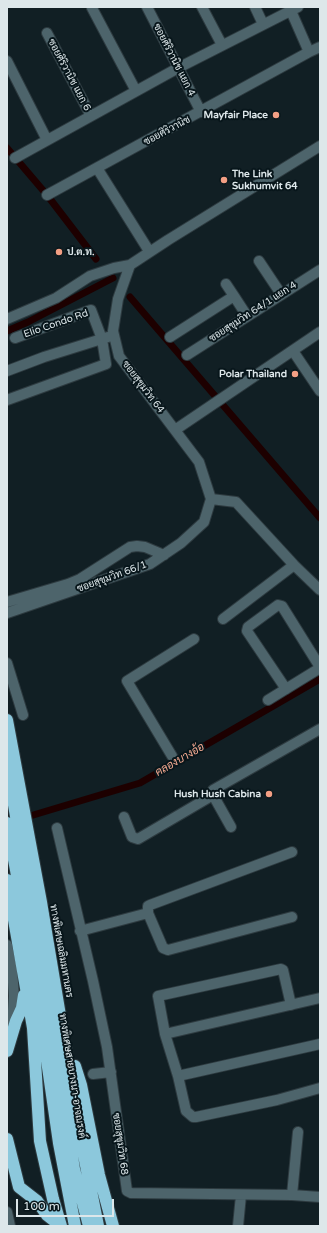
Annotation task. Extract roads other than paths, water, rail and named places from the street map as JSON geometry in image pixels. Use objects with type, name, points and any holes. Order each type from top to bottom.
[{"type":"highway","name":"ทางพิเศษเฉลิมมหานคร","points":[[7,720],[41,902],[90,1186]]},
{"type":"highway","name":"ทางพิเศษสายบางนา-อาจณรงค์","points":[[7,764],[60,1073],[74,1169],[89,1226]]},
{"type":"highway","points":[[7,823],[42,1026],[59,1143],[75,1226]]},
{"type":"highway","points":[[7,880],[33,1028],[40,1141],[52,1199],[61,1226]]},
{"type":"highway","points":[[7,1051],[16,1020],[22,1008],[26,986]]},
{"type":"highway","points":[[60,1017],[81,1085],[99,1175],[112,1226]]},
{"type":"highway","points":[[7,1139],[13,1187],[37,1201],[47,1215],[61,1226]]},
{"type":"highway","points":[[90,1186],[98,1226]]},
{"type":"highway","points":[[90,1186],[104,1226]]},
{"type":"street","name":"ซอยศิริวานิช แยก 4","points":[[147,7],[201,112]]},
{"type":"street","points":[[202,7],[222,45]]},
{"type":"street","points":[[255,7],[264,24]]},
{"type":"street","points":[[92,8],[136,91]]},
{"type":"street","points":[[15,158],[178,68],[295,9],[309,52]]},
{"type":"street","name":"ซอยศิริวานิช แยก 6","points":[[47,34],[91,116]]},
{"type":"street","name":"ซอยศิริวานิช","points":[[47,196],[320,47]]},
{"type":"street","points":[[7,61],[47,140]]},
{"type":"street","points":[[11,317],[56,298],[90,276],[114,268],[130,265],[150,251],[320,146]]},
{"type":"street","points":[[97,168],[150,251]]},
{"type":"street","points":[[259,261],[281,294]]},
{"type":"street","name":"ซอยสุขุมวิท 64","points":[[130,265],[118,299],[113,331],[119,356],[199,462],[212,499]]},
{"type":"street","name":"ซอยสุขุมวิท 64/1 แยก 4","points":[[186,355],[320,270]]},
{"type":"street","points":[[226,284],[247,316]]},
{"type":"street","points":[[170,337],[234,296]]},
{"type":"street","name":"Elio Condo Rd","points":[[15,338],[91,310],[102,339]]},
{"type":"street","points":[[175,430],[320,332]]},
{"type":"street","points":[[7,371],[44,357],[114,335]]},
{"type":"street","points":[[7,400],[106,364],[102,339]]},
{"type":"street","points":[[293,351],[320,391]]},
{"type":"street","points":[[212,499],[236,502],[294,565],[320,590]]},
{"type":"street","name":"ซอยสุขุมวิท 66/1","points":[[7,613],[150,564],[181,543],[204,522],[212,499]]},
{"type":"street","points":[[7,602],[80,579],[130,547],[145,547],[164,555]]},
{"type":"street","points":[[223,619],[294,565]]},
{"type":"street","points":[[268,700],[286,690],[320,667],[282,606],[278,605],[248,626],[247,631],[286,690]]},
{"type":"street","points":[[172,756],[127,681],[194,639]]},
{"type":"street","points":[[7,663],[23,715]]},
{"type":"street","points":[[231,827],[213,795],[213,790],[320,729]]},
{"type":"street","points":[[124,817],[132,837],[138,839],[213,795]]},
{"type":"street","name":"ซอยสุขุมวิท 68","points":[[57,828],[107,1047],[126,1191],[320,1197]]},
{"type":"street","points":[[292,852],[148,906],[148,913],[163,948],[168,950],[292,917]]},
{"type":"street","points":[[80,931],[148,913]]},
{"type":"street","points":[[7,945],[12,969],[10,993],[13,1010],[7,1030]]},
{"type":"street","points":[[291,1005],[283,970],[281,968],[160,995],[158,998],[165,1034],[178,1076],[186,1111],[193,1117],[196,1117],[277,1100],[320,1088]]},
{"type":"street","points":[[165,1034],[320,998]]},
{"type":"street","points":[[178,1076],[320,1044]]},
{"type":"street","points":[[93,1074],[111,1072]]},
{"type":"street","points":[[292,1195],[298,1132]]},
{"type":"street","points":[[238,1226],[241,1195]]},
{"type":"street","points":[[7,1212],[10,1226]]},
{"type":"waterway","points":[[7,148],[47,195],[96,259]]},
{"type":"waterway","points":[[7,331],[28,322],[113,278]]},
{"type":"waterway","points":[[130,297],[320,518]]},
{"type":"waterway","name":"คลองบางอ้อ","points":[[30,816],[140,783],[320,679]]},
{"type":"place","name":"Mayfair Place","points":[[276,115]]},
{"type":"place","name":"The Link Sukhumvit 64","points":[[224,180]]},
{"type":"place","name":"ป.ต.ท.","points":[[59,252]]},
{"type":"place","name":"Polar Thailand","points":[[295,374]]},
{"type":"place","name":"Hush Hush Cabina","points":[[269,794]]}]
